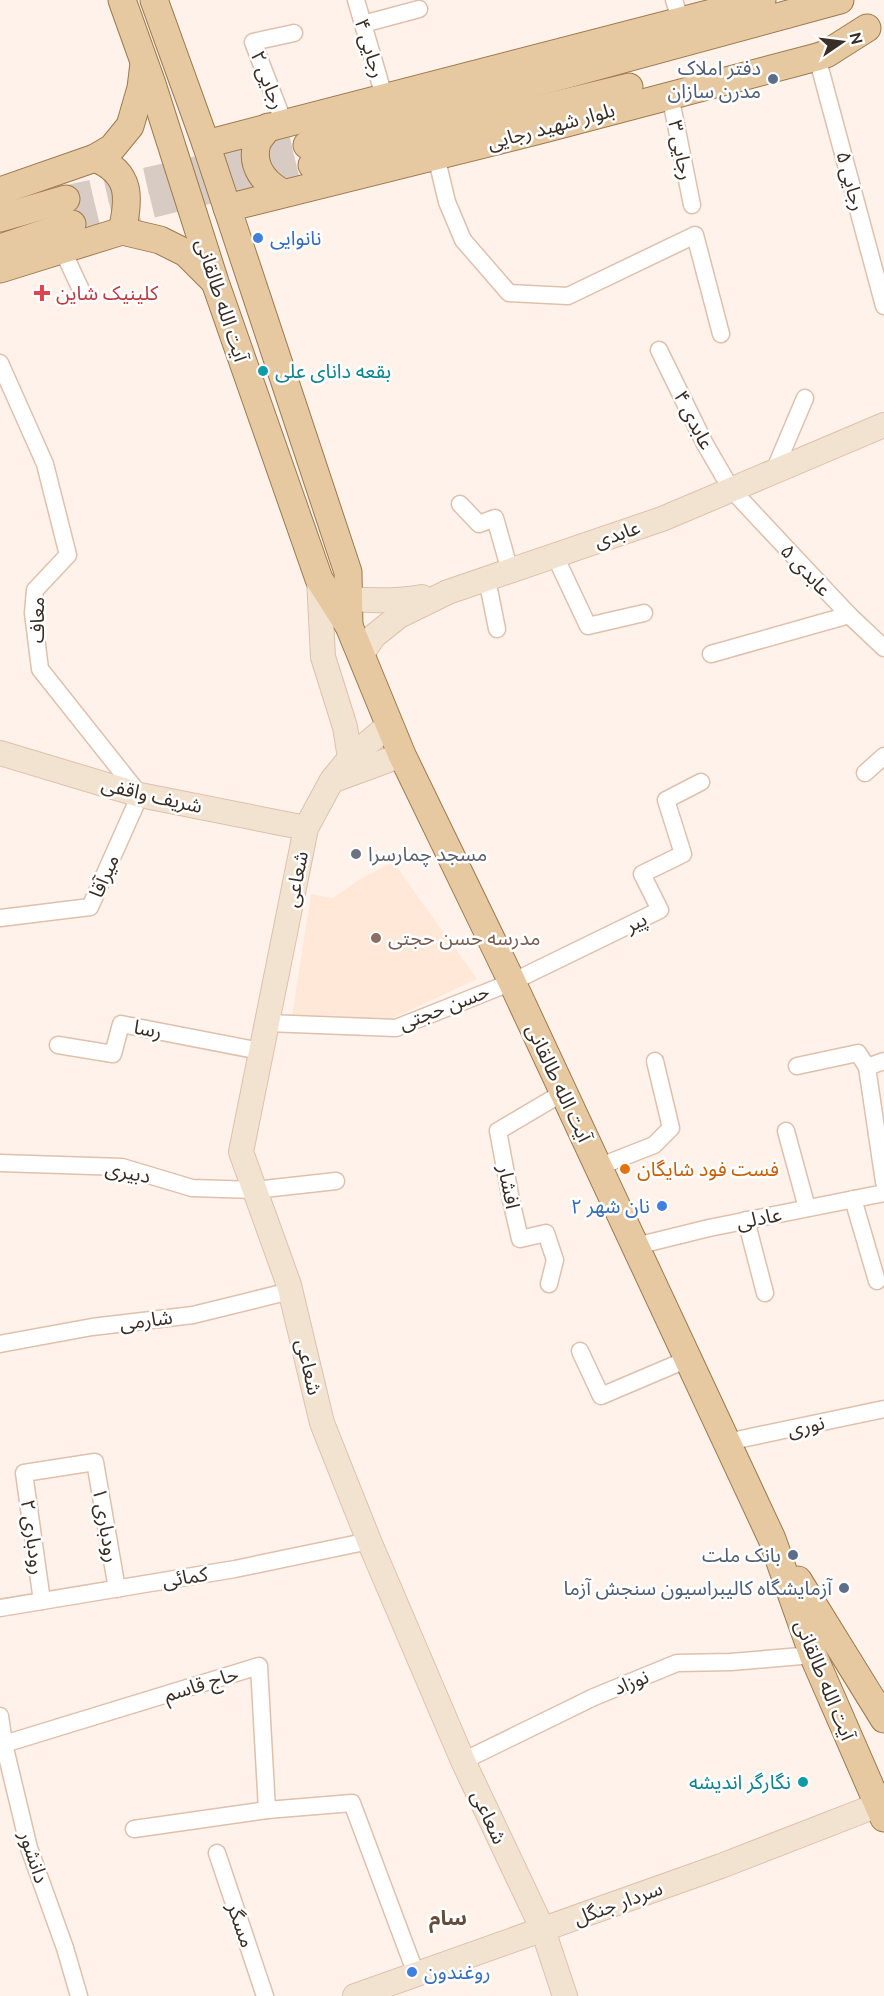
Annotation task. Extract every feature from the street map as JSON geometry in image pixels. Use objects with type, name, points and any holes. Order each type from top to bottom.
[{"type":"main road","name":"آیت الله طالقانی","points":[[122,0],[144,59],[215,282],[319,579],[350,626],[402,755],[564,1092],[772,1539],[813,1655],[882,1810]]},
{"type":"main road","name":"آیت الله طالقانی","points":[[154,0],[206,144],[348,572],[350,626]]},
{"type":"main road","points":[[206,144],[384,96],[677,11],[762,0]]},
{"type":"main road","name":"بلوار شهید رجایی","points":[[840,0],[310,155],[875,26]]},
{"type":"main road","name":"بلوار شهید رجایی","points":[[227,208],[817,57],[875,26]]},
{"type":"main road","points":[[0,191],[95,158],[112,148],[130,126],[141,88],[144,59]]},
{"type":"main road","points":[[276,125],[257,142],[257,163],[268,185],[283,193]]},
{"type":"main road","points":[[95,158],[106,162],[119,174],[126,189],[128,207],[123,231]]},
{"type":"main road","points":[[0,218],[69,212],[0,248]]},
{"type":"main road","points":[[0,269],[123,231],[160,240],[186,253],[215,282]]},
{"type":"main road","points":[[268,437],[299,425]]},
{"type":"main road","name":"آیت الله طالقانی","points":[[772,1539],[884,1719]]},
{"type":"street","name":"رجایی ۴","points":[[356,0],[384,96]]},
{"type":"street","points":[[363,24],[419,9]]},
{"type":"street","name":"رجایی ۲","points":[[276,125],[253,42],[294,33]]},
{"type":"street","name":"رجایی ۵","points":[[817,57],[884,306]]},
{"type":"street","name":"رجایی ۳","points":[[670,95],[692,205]]},
{"type":"street","points":[[436,156],[447,202],[463,240],[509,293],[568,296],[695,235],[721,334]]},
{"type":"street","points":[[62,249],[82,292]]},
{"type":"street","name":"عابدی ۴","points":[[659,350],[705,444],[731,489]]},
{"type":"street","name":"معاف","points":[[0,363],[45,464],[68,555],[35,590],[33,613],[40,669],[140,795]]},
{"type":"street","points":[[774,471],[805,398]]},
{"type":"street","name":"عابدی","points":[[361,655],[374,636],[399,616],[448,592],[662,519],[884,425]]},
{"type":"street","name":"عابدی ۵","points":[[731,489],[849,615],[884,648]]},
{"type":"street","points":[[460,504],[479,524],[495,518],[510,571]]},
{"type":"street","points":[[555,556],[588,626],[644,613]]},
{"type":"street","points":[[319,579],[322,657],[345,727],[350,758]]},
{"type":"street","points":[[487,579],[497,629]]},
{"type":"street","points":[[348,598],[371,602],[390,602],[448,592]]},
{"type":"street","points":[[711,654],[849,615]]},
{"type":"street","name":"شعاعی","points":[[389,725],[350,758],[332,780],[306,828],[241,1152],[290,1291],[322,1423],[369,1541],[463,1761],[543,1930],[565,1996]]},
{"type":"street","name":"شریف واقفی","points":[[0,753],[140,795],[306,828]]},
{"type":"street","points":[[332,780],[402,755]]},
{"type":"street","points":[[865,773],[884,756]]},
{"type":"street","name":"پیر","points":[[512,982],[660,910],[642,874],[683,854],[666,800],[701,782]]},
{"type":"street","name":"میرآقا","points":[[0,918],[90,907],[140,795]]},
{"type":"street","name":"حسن حجتی","points":[[267,1023],[396,1028],[512,982]]},
{"type":"street","name":"رسا","points":[[58,1045],[113,1054],[121,1024],[260,1051]]},
{"type":"street","points":[[797,1066],[858,1053],[867,1067],[884,1182]]},
{"type":"street","points":[[598,1167],[654,1145],[671,1128],[655,1061]]},
{"type":"street","points":[[867,1067],[884,1061]]},
{"type":"street","name":"افشار","points":[[549,1284],[555,1260],[546,1233],[520,1239],[510,1200],[498,1131],[564,1092]]},
{"type":"street","points":[[786,1131],[807,1208]]},
{"type":"street","name":"دبیری","points":[[0,1163],[122,1167],[192,1188],[255,1190],[336,1181]]},
{"type":"street","name":"عادلی","points":[[636,1246],[746,1220],[884,1193]]},
{"type":"street","points":[[853,1199],[877,1281]]},
{"type":"street","points":[[746,1220],[765,1293]]},
{"type":"street","name":"شارمی","points":[[0,1344],[92,1327],[193,1315],[290,1291]]},
{"type":"street","points":[[580,1350],[601,1396],[688,1359]]},
{"type":"street","name":"نوری","points":[[727,1442],[884,1409]]},
{"type":"street","name":"رودباری ۲","points":[[42,1601],[24,1473],[95,1462]]},
{"type":"street","name":"رودباری ۱","points":[[95,1462],[117,1588]]},
{"type":"street","name":"کمائی","points":[[0,1608],[235,1569],[369,1541]]},
{"type":"street","name":"نوزاد","points":[[463,1761],[594,1697],[677,1663],[731,1662],[813,1655]]},
{"type":"street","name":"حاج قاسم","points":[[4,1744],[259,1665],[267,1810]]},
{"type":"street","name":"دانشور","points":[[0,1716],[4,1744],[29,1848],[65,1948],[79,1996]]},
{"type":"street","points":[[134,1829],[267,1810],[352,1803],[416,1974]]},
{"type":"street","name":"سردار جنگل","points":[[355,1996],[882,1810]]},
{"type":"street","name":"مسگر","points":[[217,1853],[265,1996]]},
{"type":"shaded area","name":"مدرسه حسن حجتی","points":[[393,862],[477,979],[389,1020],[292,1016],[311,894],[333,898],[360,879]]},
{"type":"tunnel","points":[[66,199],[307,145]]},
{"type":"tunnel","points":[[72,224],[312,165]]},
{"type":"place","name":"دفتر املاک مدرن سازان","points":[[773,79]]},
{"type":"place","name":"نانوایی","points":[[258,238]]},
{"type":"place","name":"کلینیک شاین","points":[[42,293]]},
{"type":"place","name":"بقعه دانای علی","points":[[263,371]]},
{"type":"place","name":"مسجد چمارسرا","points":[[356,854]]},
{"type":"place","name":"مدرسه حسن حجتی","points":[[376,938]]},
{"type":"place","name":"فست فود شایگان","points":[[625,1169]]},
{"type":"place","name":"نان شهر ۲","points":[[662,1206]]},
{"type":"place","name":"بانک ملت","points":[[793,1555]]},
{"type":"place","name":"آزمایشگاه کالیبراسیون سنجش آزما","points":[[844,1588]]},
{"type":"place","name":"نگارگر اندیشه","points":[[803,1782]]},
{"type":"place","name":"روغندون","points":[[412,1972]]},
{"type":"district","name":"سام","points":[[448,1918]]}]
